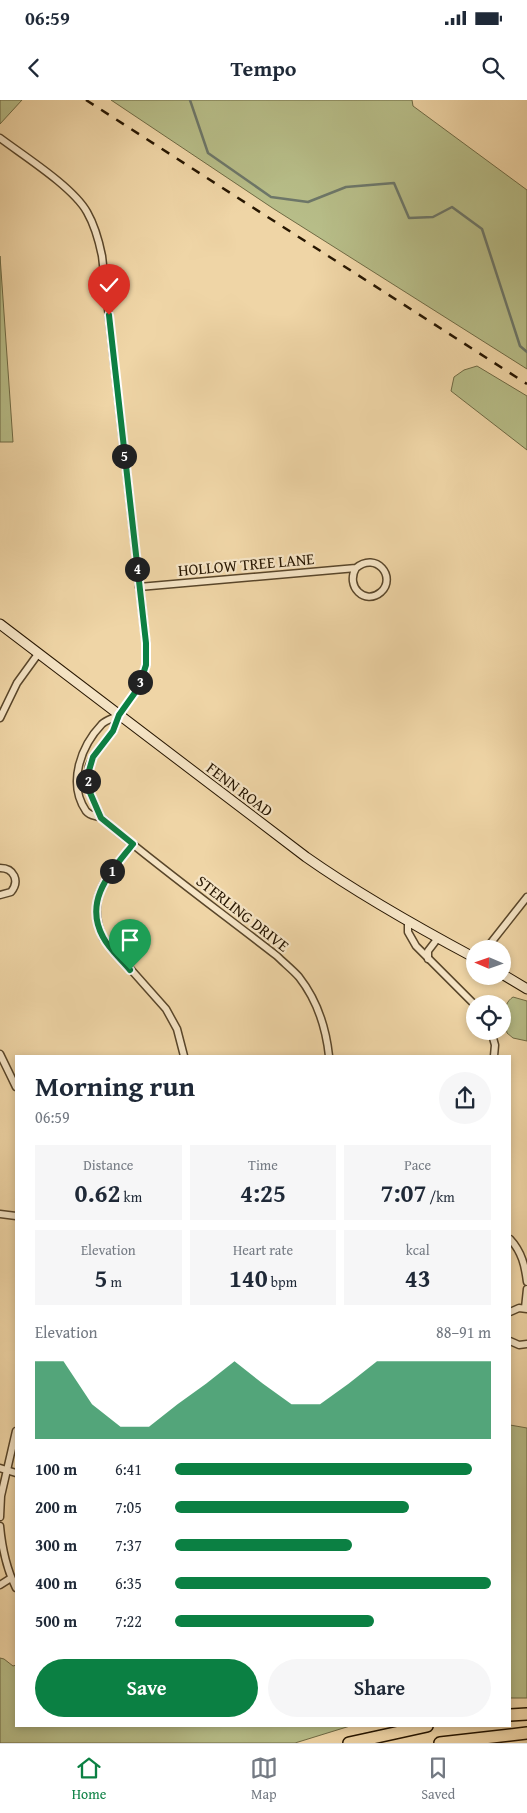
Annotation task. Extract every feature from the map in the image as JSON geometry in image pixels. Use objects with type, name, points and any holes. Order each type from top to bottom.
[{"type":"highway","points":[[511,1715],[527,1714]]},
{"type":"highway","points":[[349,1743],[422,1727]]},
{"type":"highway","points":[[440,1743],[527,1732]]},
{"type":"street","points":[[0,138],[72,193],[87,212],[97,234],[102,256],[146,643],[146,665],[139,687],[119,715]]},
{"type":"street","name":"HOLLOW TREE LANE","points":[[139,587],[356,568],[366,562],[378,564],[382,568],[386,583],[381,592],[376,595],[366,596],[357,591],[352,577],[356,568]]},
{"type":"street","name":"FENN ROAD","points":[[0,624],[306,857],[353,889],[408,922],[466,953]]},
{"type":"street","points":[[0,718],[17,683],[38,654]]},
{"type":"street","name":"STERLING DRIVE","points":[[101,818],[88,788],[89,766],[93,757],[113,731],[119,715]]},
{"type":"street","name":"STERLING DRIVE","points":[[119,715],[103,723],[83,752],[78,770],[78,790],[85,809],[90,815],[101,818],[277,956],[299,977],[321,1017],[328,1043],[329,1055]]},
{"type":"street","points":[[133,844],[104,881],[98,896],[97,924],[103,938],[166,1009],[178,1029],[184,1055]]},
{"type":"street","points":[[0,868],[9,869],[16,880],[16,884],[11,892],[0,895]]},
{"type":"street","points":[[493,940],[527,897]]},
{"type":"street","points":[[408,922],[408,932],[411,939],[428,959],[466,996]]},
{"type":"street","points":[[428,959],[428,951],[438,938]]},
{"type":"street","points":[[511,979],[527,989]]},
{"type":"street","points":[[493,1040],[494,1055]]},
{"type":"street","points":[[0,1054],[15,1085]]},
{"type":"street","points":[[0,1214],[15,1216]]},
{"type":"street","points":[[511,1240],[524,1262],[527,1282]]},
{"type":"street","points":[[511,1312],[519,1308],[526,1308],[527,1289]]},
{"type":"street","points":[[511,1341],[519,1345],[527,1344]]},
{"type":"street","points":[[0,1517],[4,1469],[15,1434]]},
{"type":"street","points":[[0,1526],[2,1548],[15,1586]]},
{"type":"street","points":[[0,1585],[11,1578]]},
{"type":"green space","points":[[0,100],[22,100],[0,124]]},
{"type":"green space","points":[[111,100],[412,100],[413,106],[527,190],[527,369],[274,209]]},
{"type":"green space","points":[[0,256],[13,442],[0,442]]},
{"type":"green space","points":[[477,366],[527,396],[527,450],[451,391],[454,377],[464,370]]},
{"type":"green space","points":[[513,997],[527,1001],[527,1041],[511,1036],[511,998]]},
{"type":"green space","points":[[511,1425],[527,1428],[527,1698],[511,1698]]},
{"type":"green space","points":[[0,1658],[15,1665],[15,1727],[347,1727],[295,1743],[0,1743]]},
{"type":"waterway","points":[[190,100],[208,153],[271,197],[308,202],[346,187],[394,183],[409,218],[433,217],[452,207],[482,229],[520,346],[527,352]]},
{"type":"railway","points":[[86,100],[527,384]]},
{"type":"route","points":[[109,315],[146,643],[146,665],[139,687],[119,715],[113,731],[93,757],[89,766],[88,788],[98,807],[101,818],[133,844],[104,881],[98,896],[96,911],[97,924],[103,938],[130,970]]}]
